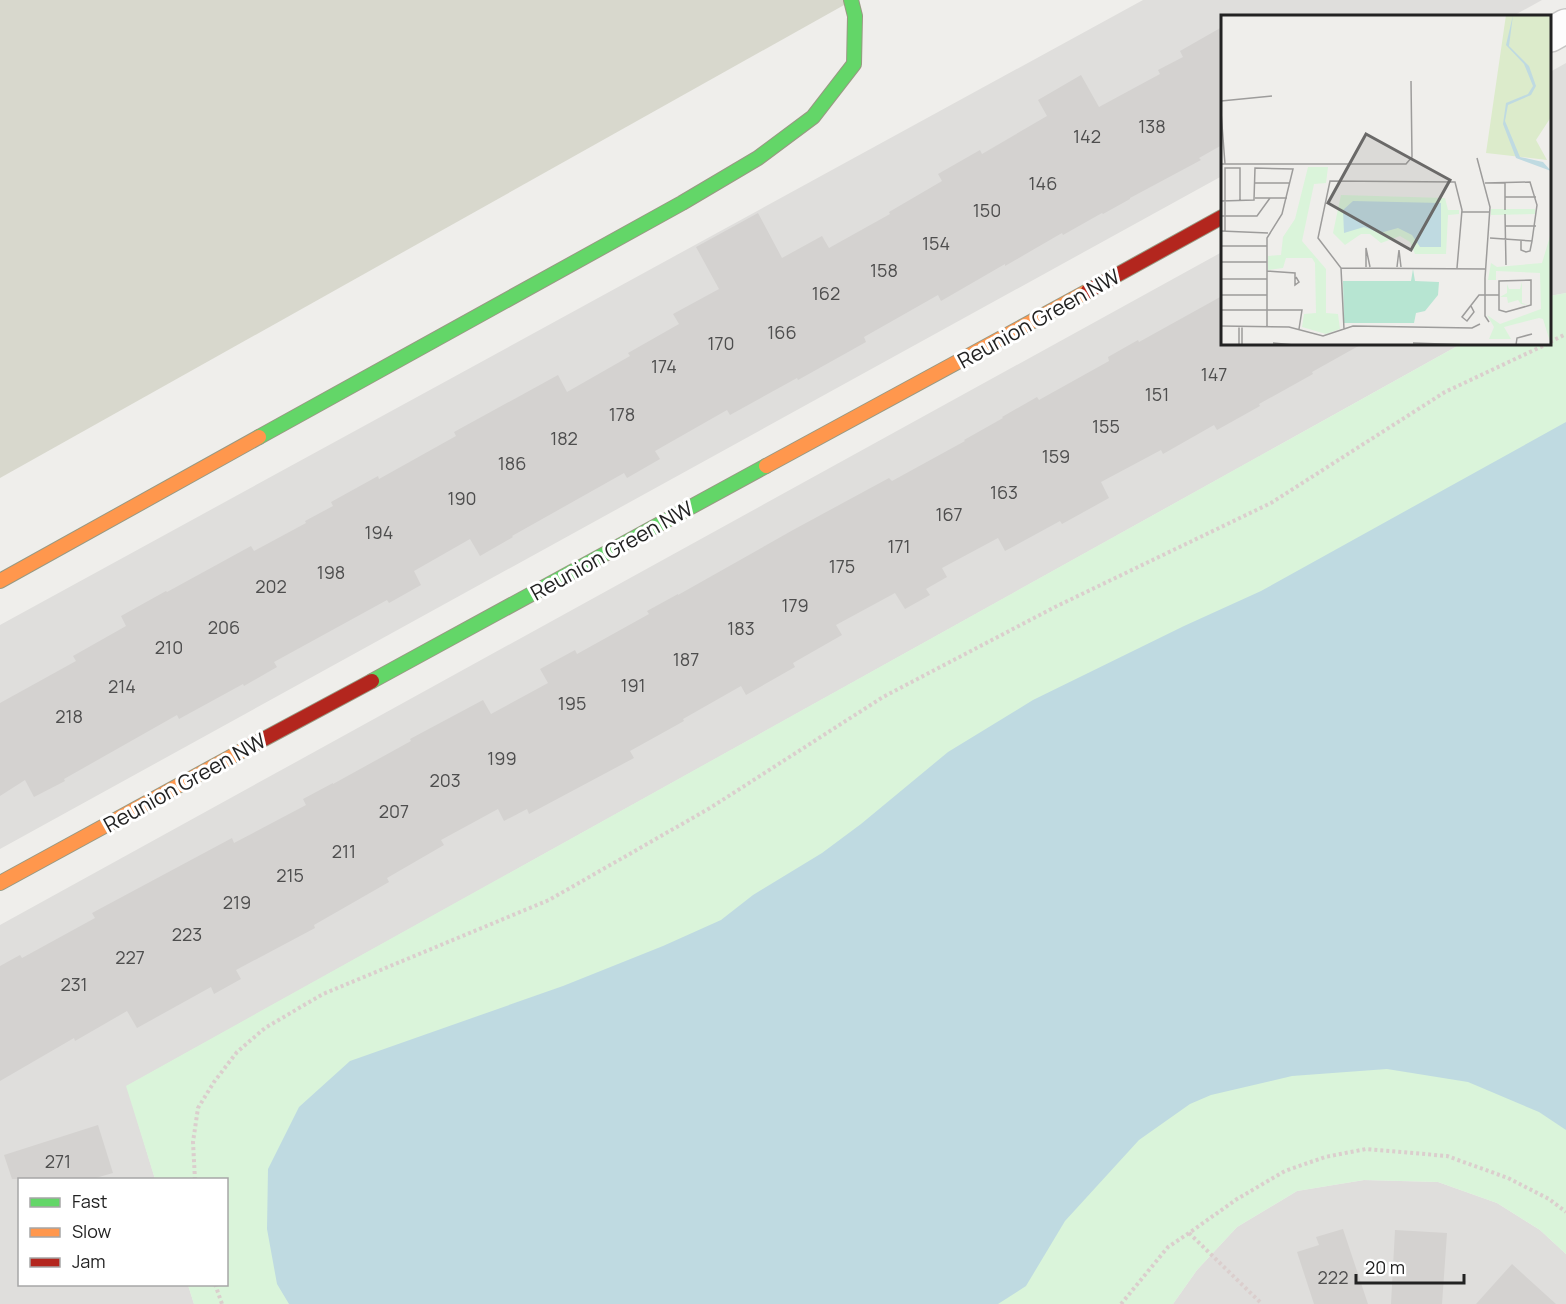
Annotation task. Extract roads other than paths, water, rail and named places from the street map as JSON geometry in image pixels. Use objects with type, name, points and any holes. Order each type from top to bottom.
[{"type":"street","points":[[0,581],[661,215],[758,158],[813,117],[854,64],[855,16],[851,0]]},
{"type":"street","points":[[1551,34],[1566,26]]},
{"type":"street","name":"Reunion Green NW","points":[[0,883],[1221,218]]},
{"type":"water","points":[[1566,422],[1566,1130],[1539,1112],[1468,1082],[1387,1069],[1292,1076],[1211,1095],[1190,1104],[1139,1140],[1065,1221],[1026,1286],[998,1304],[289,1304],[277,1284],[267,1229],[268,1169],[299,1107],[350,1061],[563,986],[721,920],[753,895],[822,853],[948,752],[1033,700],[1261,591]]}]
